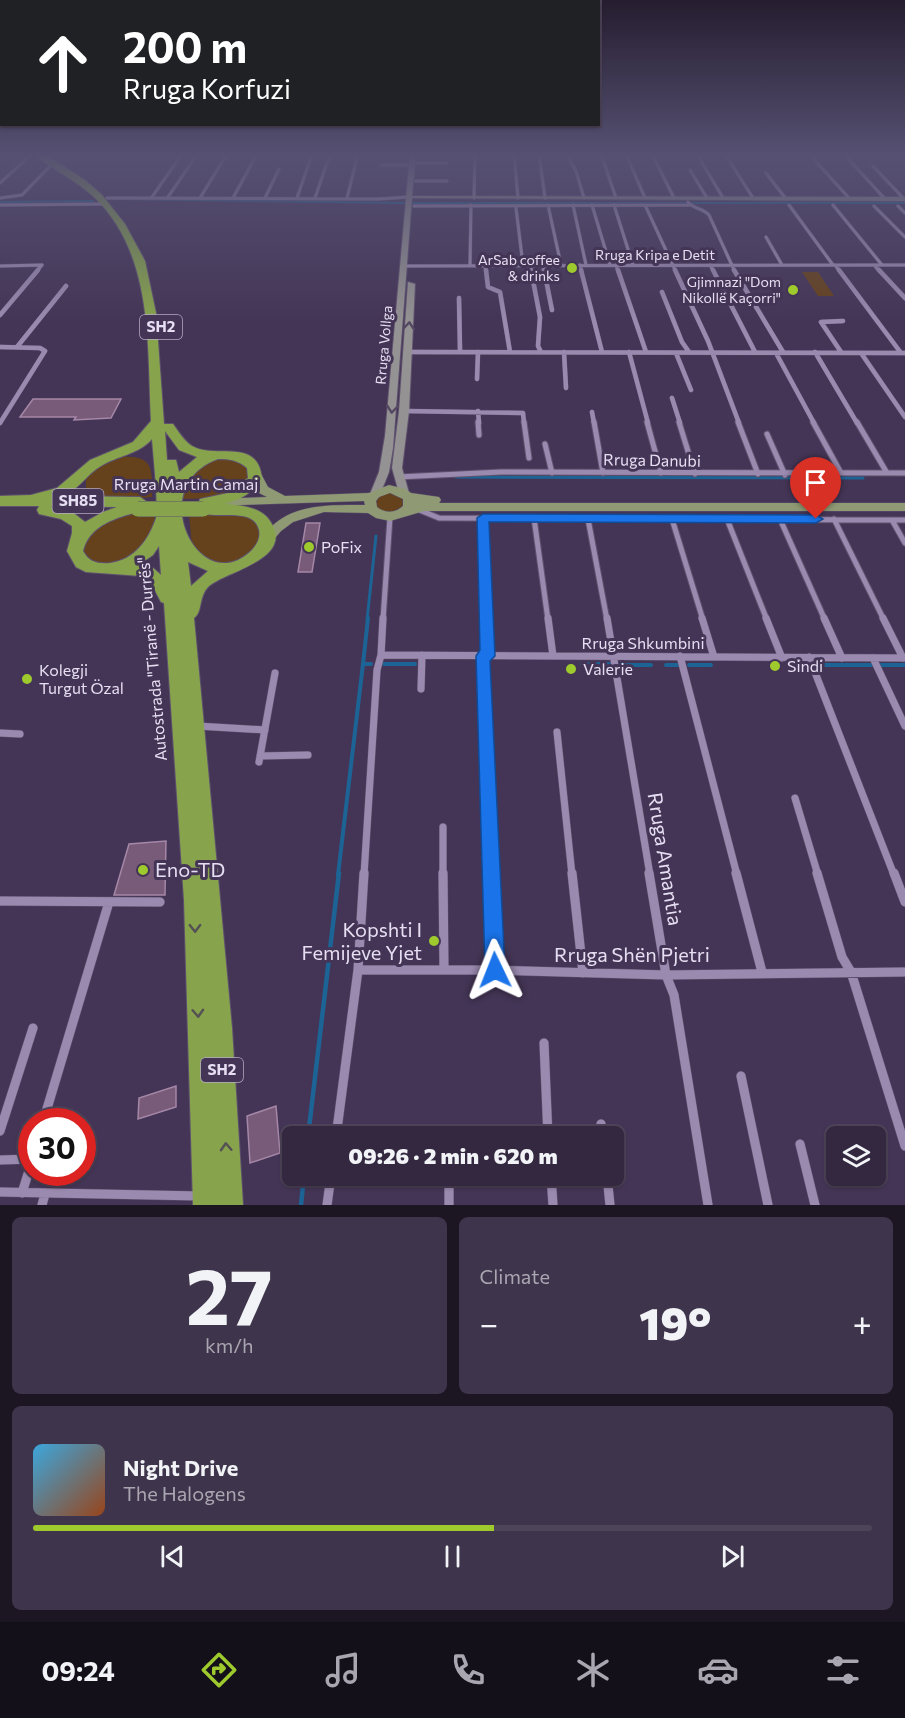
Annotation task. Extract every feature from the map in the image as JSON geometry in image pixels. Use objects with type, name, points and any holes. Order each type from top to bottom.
[{"type":"highway","name":"Autostrada \"Tiranë - Durrës\"","points":[[114,210],[138,240],[154,284],[159,310],[172,610],[180,682],[214,1202]]},
{"type":"highway","name":"Autostrada \"Tiranë - Durrës\"","points":[[163,423],[161,478],[177,527],[197,726],[220,1028],[214,1202]]},
{"type":"highway","points":[[8,502],[40,499],[58,494],[98,461],[142,442],[163,423],[182,445],[191,451],[226,454],[248,461],[254,467],[256,475],[251,484],[240,493],[202,505]]},
{"type":"highway","points":[[117,454],[145,457],[154,465],[161,478]]},
{"type":"highway","points":[[103,569],[128,563],[147,552],[156,539],[182,477],[190,466],[209,457],[226,454]]},
{"type":"highway","points":[[81,475],[83,485],[90,494],[132,505]]},
{"type":"highway","name":"Rruga Martin Camaj","points":[[8,502],[202,505],[221,509]]},
{"type":"highway","points":[[79,537],[99,519],[132,505]]},
{"type":"highway","name":"Rruga Martin Camaj","points":[[0,509],[44,510],[132,505]]},
{"type":"highway","points":[[191,667],[192,599],[205,580],[254,557],[266,541],[266,528],[260,518],[245,512],[221,509]]},
{"type":"highway","points":[[44,510],[66,515],[79,524],[79,537],[75,549],[78,560],[90,567],[137,568],[151,573],[163,586],[172,610]]},
{"type":"highway","points":[[177,527],[185,549],[196,561],[213,567],[230,568]]},
{"type":"main road","name":"Rruga Vollga","points":[[406,495],[398,477],[407,352],[411,210]]},
{"type":"main road","name":"Rruga Vollga","points":[[373,500],[385,471],[408,266]]},
{"type":"main road","points":[[256,475],[263,490],[271,496],[307,501]]},
{"type":"main road","name":"SH85","points":[[390,517],[378,515],[373,500],[389,489],[406,495]]},
{"type":"main road","points":[[406,495],[424,500],[905,500]]},
{"type":"main road","points":[[406,495],[411,509]]},
{"type":"main road","name":"Rruga Martin Camaj","points":[[202,505],[373,500]]},
{"type":"main road","name":"Rruga Martin Camaj","points":[[221,509],[319,509],[373,500]]},
{"type":"main road","points":[[390,517],[411,509],[905,507]]},
{"type":"main road","points":[[266,541],[287,519],[319,509]]},
{"type":"street","points":[[470,266],[473,210]]},
{"type":"street","points":[[516,210],[523,265]]},
{"type":"street","points":[[549,210],[561,265]]},
{"type":"street","points":[[574,210],[586,265]]},
{"type":"street","points":[[594,210],[646,352]]},
{"type":"street","points":[[618,210],[633,265]]},
{"type":"street","points":[[648,210],[671,265],[708,341],[758,474]]},
{"type":"street","points":[[705,210],[731,265],[783,352]]},
{"type":"street","points":[[793,210],[904,353]]},
{"type":"street","points":[[837,210],[882,265]]},
{"type":"street","points":[[878,210],[905,237]]},
{"type":"street","points":[[766,237],[782,265]]},
{"type":"street","points":[[0,315],[42,265],[1,267]]},
{"type":"street","points":[[531,265],[540,317],[538,346],[541,352]]},
{"type":"street","points":[[543,265],[552,310]]},
{"type":"street","points":[[580,265],[602,352]]},
{"type":"street","points":[[710,265],[755,352]]},
{"type":"street","points":[[874,265],[905,298]]},
{"type":"street","name":"Rruga Kripa e Detit","points":[[408,266],[905,266]]},
{"type":"street","points":[[486,266],[488,287],[500,292],[510,352]]},
{"type":"street","points":[[17,347],[66,286]]},
{"type":"street","points":[[662,292],[682,342],[689,352]]},
{"type":"street","points":[[459,298],[460,351]]},
{"type":"street","points":[[841,352],[820,322],[843,321]]},
{"type":"street","points":[[0,347],[40,348],[45,351],[0,423]]},
{"type":"street","points":[[407,352],[904,353]]},
{"type":"street","points":[[477,379],[478,352]]},
{"type":"street","points":[[564,352],[566,388]]},
{"type":"street","points":[[629,352],[661,473]]},
{"type":"street","points":[[815,352],[887,473]]},
{"type":"street","points":[[676,353],[691,390]]},
{"type":"street","points":[[776,353],[841,473]]},
{"type":"street","points":[[861,353],[905,417]]},
{"type":"street","points":[[672,398],[695,474]]},
{"type":"street","points":[[404,411],[518,412],[524,415],[528,458]]},
{"type":"street","points":[[478,411],[479,435]]},
{"type":"street","points":[[592,412],[603,473]]},
{"type":"street","points":[[767,434],[785,474]]},
{"type":"street","points":[[545,444],[552,473]]},
{"type":"street","name":"Rruga Danubi","points":[[398,477],[501,472],[905,473]]},
{"type":"street","points":[[411,509],[434,517],[905,520]]},
{"type":"street","points":[[337,1126],[358,970],[377,670],[381,655],[390,517]]},
{"type":"street","points":[[483,518],[495,970]]},
{"type":"street","points":[[534,518],[553,656]]},
{"type":"street","name":"Rruga Amantia","points":[[588,519],[614,657],[666,975],[674,995],[708,1205]]},
{"type":"street","points":[[672,519],[714,657]]},
{"type":"street","points":[[727,519],[782,658]]},
{"type":"street","points":[[780,519],[842,658]]},
{"type":"street","points":[[834,519],[904,658]]},
{"type":"street","points":[[892,520],[905,543]]},
{"type":"street","name":"Rruga Shkumbini","points":[[381,655],[904,658]]},
{"type":"street","points":[[421,689],[422,655]]},
{"type":"street","points":[[680,656],[762,972]]},
{"type":"street","points":[[809,657],[905,902]]},
{"type":"street","points":[[873,658],[905,726]]},
{"type":"street","points":[[275,673],[260,759],[308,755]]},
{"type":"street","points":[[197,726],[265,730]]},
{"type":"street","points":[[557,732],[583,973]]},
{"type":"street","points":[[0,733],[20,734]]},
{"type":"street","points":[[795,798],[842,957],[850,972],[905,1146]]},
{"type":"street","points":[[443,826],[444,970]]},
{"type":"street","points":[[0,901],[160,902]]},
{"type":"street","points":[[47,1108],[109,902]]},
{"type":"street","name":"Rruga Shën Pjetri","points":[[358,970],[495,970],[666,975],[905,972]]},
{"type":"street","points":[[0,1131],[33,1028]]},
{"type":"street","points":[[544,1043],[548,1126]]},
{"type":"street","points":[[741,1076],[768,1205]]},
{"type":"street","points":[[800,1144],[815,1205]]},
{"type":"street","points":[[0,1160],[18,1160]]},
{"type":"street","points":[[22,1193],[24,1186]]},
{"type":"street","points":[[327,1205],[330,1186]]},
{"type":"street","points":[[552,1186],[553,1205]]},
{"type":"street","points":[[607,1186],[610,1205]]},
{"type":"street","points":[[449,1187],[449,1205]]},
{"type":"street","points":[[0,1192],[214,1202]]},
{"type":"street","points":[[42,1205],[45,1194]]},
{"type":"shaded area","points":[[802,272],[818,272],[834,296],[818,296]]},
{"type":"shaded area","points":[[122,457],[133,457],[146,462],[151,472],[152,497],[108,500],[92,495],[86,490],[86,480],[94,469]]},
{"type":"shaded area","points":[[212,458],[243,461],[250,474],[230,493],[222,496],[184,499],[184,483]]},
{"type":"shaded area","points":[[389,493],[402,499],[403,505],[396,510],[384,512],[375,504],[380,496]]},
{"type":"shaded area","points":[[127,513],[155,514],[153,535],[145,545],[134,556],[117,563],[94,562],[88,558],[81,545],[91,528]]},
{"type":"shaded area","points":[[189,514],[240,515],[251,518],[262,527],[260,546],[233,563],[212,564],[192,546]]},
{"type":"building","points":[[33,399],[121,399],[111,418],[74,420],[76,417],[20,417]]},
{"type":"building","name":"PoFix","points":[[306,523],[320,523],[312,572],[298,572]]},
{"type":"building","name":"Eno-TD","points":[[166,841],[165,895],[114,895],[129,844]]},
{"type":"building","points":[[176,1086],[176,1107],[138,1119],[139,1098]]},
{"type":"building","points":[[276,1106],[280,1153],[250,1163],[247,1116]]},
{"type":"waterway","points":[[456,477],[863,478]]},
{"type":"waterway","points":[[367,620],[376,536]]},
{"type":"waterway","points":[[363,664],[368,618]]},
{"type":"waterway","points":[[338,875],[363,664]]},
{"type":"waterway","points":[[363,664],[371,664]]},
{"type":"waterway","points":[[384,664],[415,664]]},
{"type":"waterway","points":[[582,664],[610,664]]},
{"type":"waterway","points":[[621,665],[651,665]]},
{"type":"waterway","points":[[666,665],[679,665]]},
{"type":"waterway","points":[[689,665],[711,665]]},
{"type":"waterway","points":[[789,665],[808,665]]},
{"type":"waterway","points":[[815,665],[872,665]]},
{"type":"waterway","points":[[881,665],[905,665]]},
{"type":"waterway","points":[[309,1126],[339,873]]},
{"type":"waterway","points":[[301,1205],[303,1186]]},
{"type":"place","name":"ArSab coffee & drinks","points":[[572,268]]},
{"type":"place","name":"Gjimnazi \"Dom Nikollë Kaçorri\"","points":[[793,290]]},
{"type":"place","name":"PoFix","points":[[309,547]]},
{"type":"place","name":"Sindi","points":[[775,666]]},
{"type":"place","name":"Valerie","points":[[571,669]]},
{"type":"place","name":"Kolegji Turgut Özal","points":[[27,679]]},
{"type":"place","name":"Eno-TD","points":[[143,870]]},
{"type":"place","name":"Kopshti I Femijeve Yjet","points":[[434,941]]},
{"type":"route","points":[[495,970],[483,656],[488,656],[483,518],[816,519]]}]
